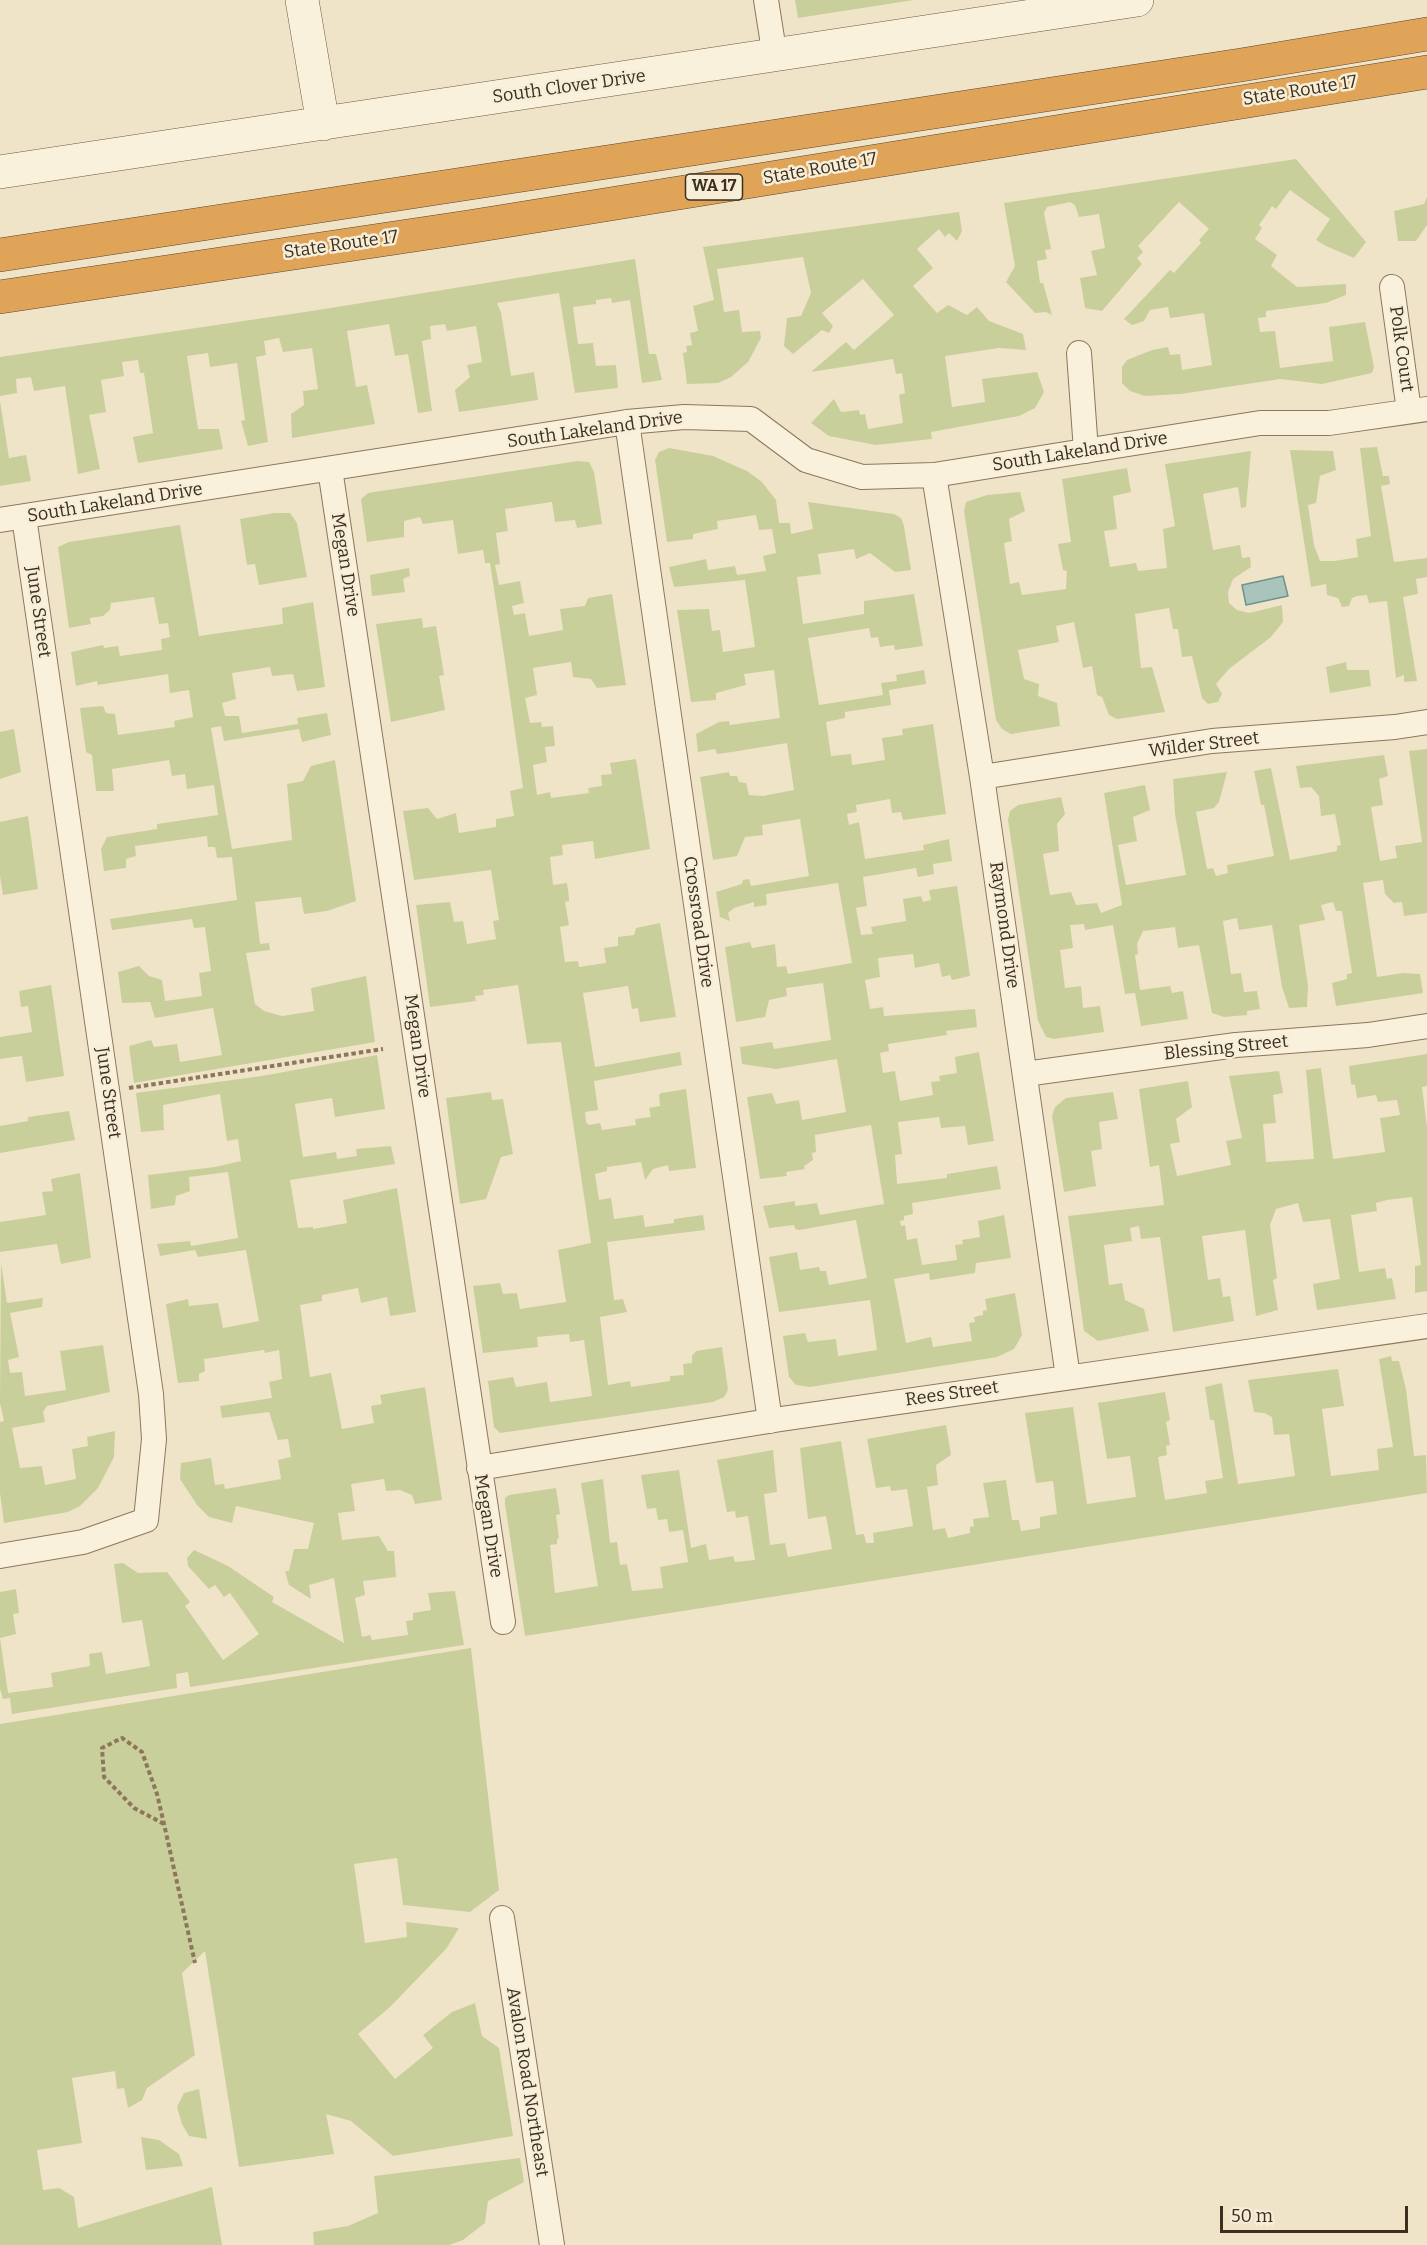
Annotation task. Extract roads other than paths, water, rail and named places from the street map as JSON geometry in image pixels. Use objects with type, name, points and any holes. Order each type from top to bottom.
[{"type":"highway","name":"State Route 17","points":[[0,255],[1241,65],[1427,34]]},
{"type":"highway","name":"State Route 17","points":[[0,297],[468,227],[1427,72]]},
{"type":"street","points":[[303,0],[323,124]]},
{"type":"street","points":[[766,0],[775,57]]},
{"type":"street","name":"South Clover Drive","points":[[0,172],[775,57],[1137,0]]},
{"type":"street","name":"Polk Court","points":[[1392,287],[1418,410]]},
{"type":"street","points":[[1079,352],[1086,451]]},
{"type":"street","name":"South Lakeland Drive","points":[[0,520],[627,422],[684,417],[751,419],[806,460],[862,477],[934,475],[1260,423],[1329,423],[1418,410]]},
{"type":"street","name":"Crossroad Drive","points":[[627,422],[770,1421]]},
{"type":"street","name":"Megan Drive","points":[[330,469],[503,1622]]},
{"type":"street","name":"Raymond Drive","points":[[934,475],[982,777],[1068,1377]]},
{"type":"street","name":"June Street","points":[[0,1556],[83,1542],[146,1520],[153,1456],[151,1394],[24,517]]},
{"type":"street","name":"Wilder Street","points":[[982,777],[1212,741],[1395,727],[1427,722]]},
{"type":"street","name":"Blessing Street","points":[[1025,1074],[1236,1045],[1368,1035],[1427,1026]]},
{"type":"street","name":"Rees Street","points":[[479,1468],[770,1421],[1427,1326]]},
{"type":"street","name":"Avalon Road Northeast","points":[[502,1918],[552,2245]]},
{"type":"water","points":[[1283,576],[1288,596],[1246,605],[1242,585]]}]
